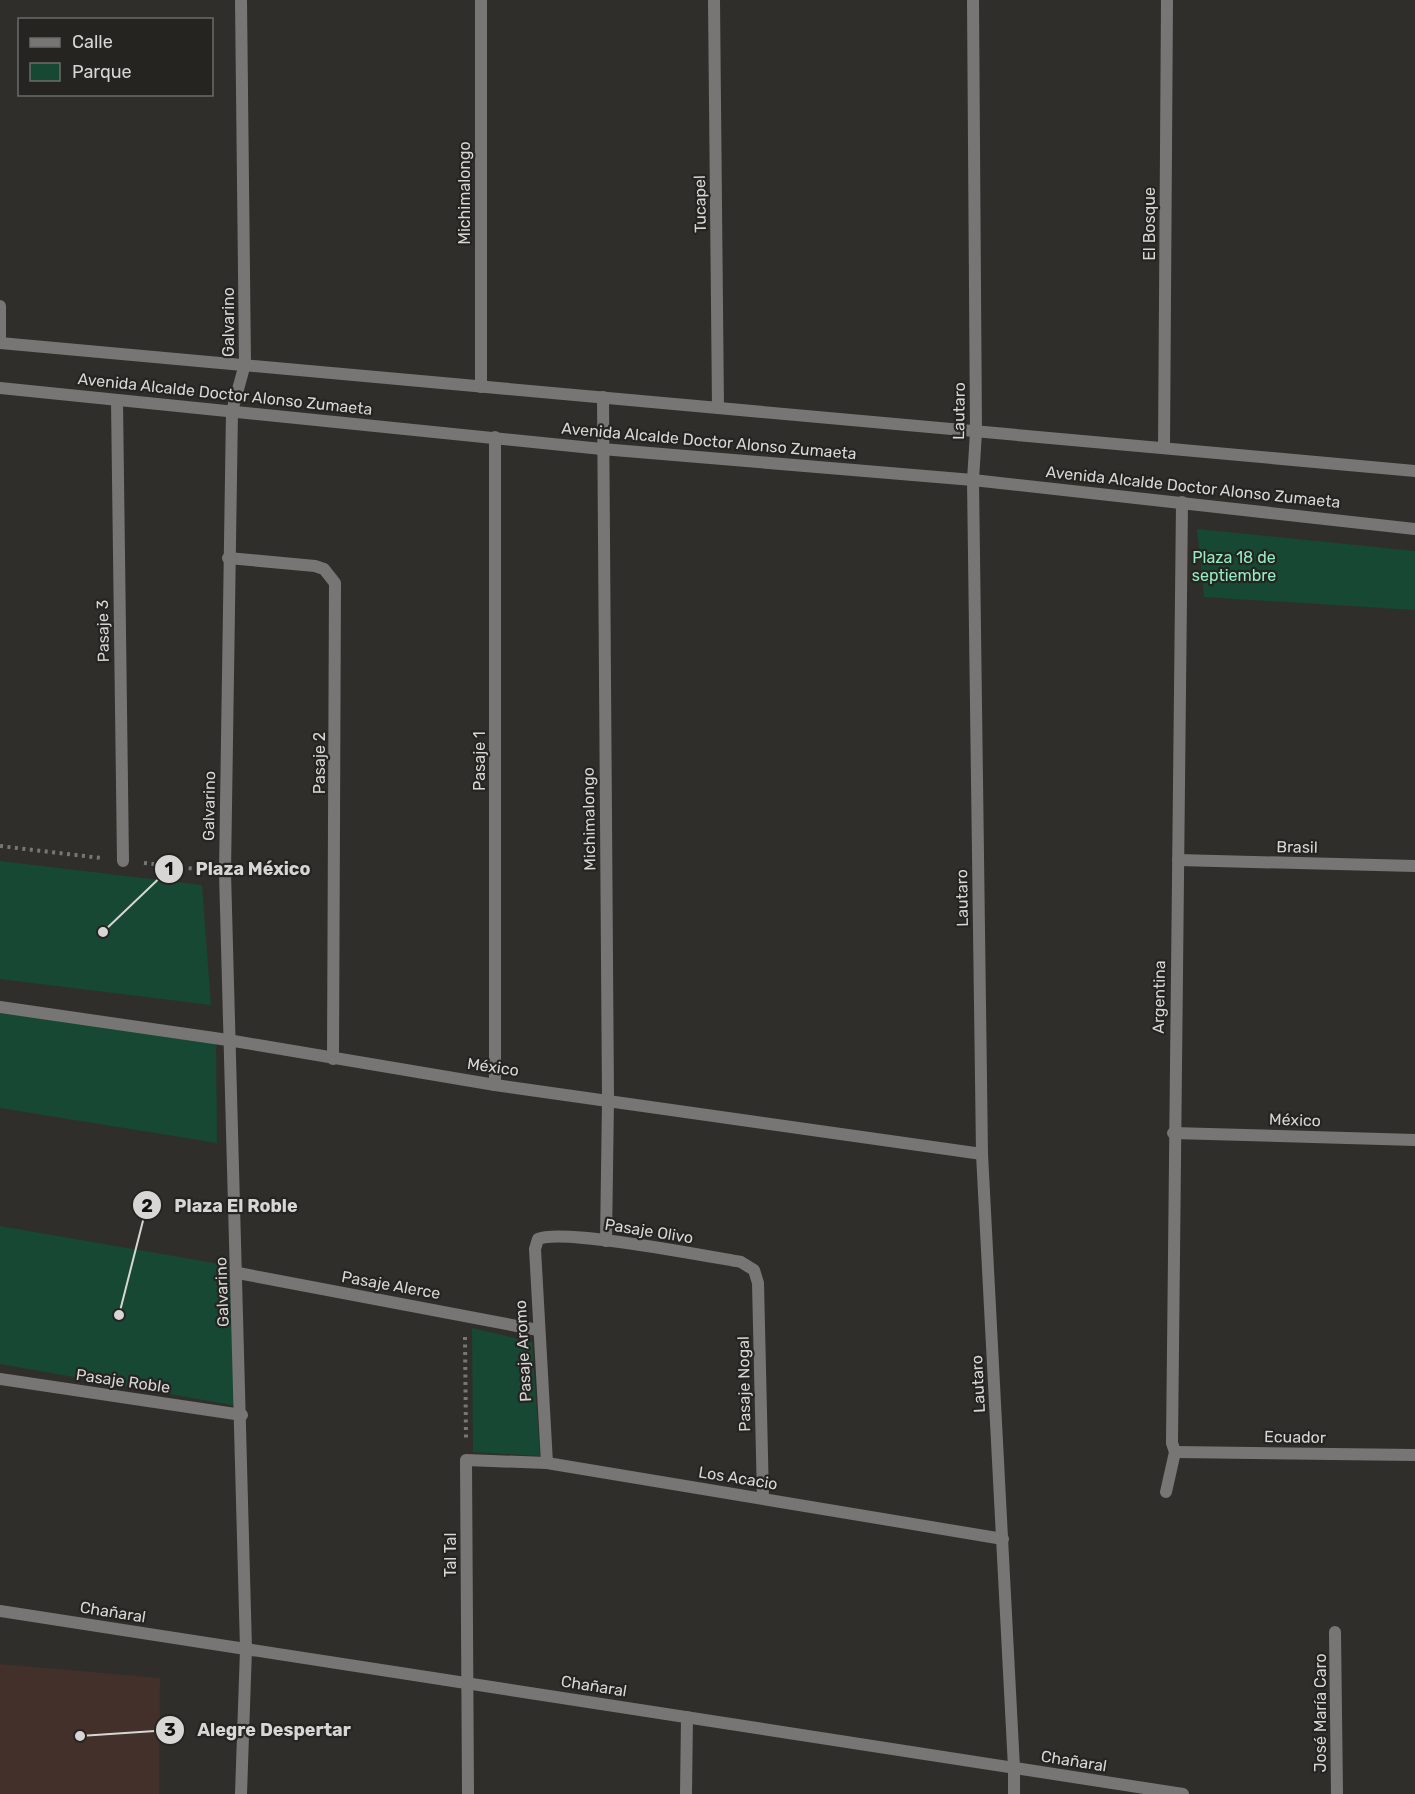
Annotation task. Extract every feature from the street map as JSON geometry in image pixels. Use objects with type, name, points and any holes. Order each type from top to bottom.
[{"type":"street","name":"Galvarino","points":[[241,0],[245,364],[232,411],[225,872],[228,1040],[242,1415],[246,1649],[241,1794]]},
{"type":"street","name":"Michimalongo","points":[[481,0],[481,387]]},
{"type":"street","name":"Tucapel","points":[[714,0],[718,408]]},
{"type":"street","name":"Lautaro","points":[[974,0],[976,432],[973,480],[982,1154],[1014,1794]]},
{"type":"street","name":"El Bosque","points":[[1164,448],[1167,0]]},
{"type":"street","points":[[0,306],[0,343]]},
{"type":"street","name":"Avenida Alcalde Doctor Alonso Zumaeta","points":[[0,343],[1415,471]]},
{"type":"street","name":"Avenida Alcalde Doctor Alonso Zumaeta","points":[[0,388],[602,449],[973,480],[1415,529]]},
{"type":"street","name":"Michimalongo","points":[[603,397],[608,1100],[606,1241]]},
{"type":"street","name":"Pasaje 3","points":[[117,401],[123,861]]},
{"type":"street","name":"Pasaje 1","points":[[495,437],[495,1085]]},
{"type":"street","name":"Argentina","points":[[1166,1492],[1175,1452],[1172,1443],[1173,1133],[1182,502]]},
{"type":"street","name":"Pasaje 2","points":[[228,558],[315,566],[324,569],[336,583],[333,1059]]},
{"type":"street","name":"Brasil","points":[[1178,860],[1415,866]]},
{"type":"street","name":"México","points":[[0,1007],[228,1040],[495,1085],[982,1154]]},
{"type":"street","name":"México","points":[[1173,1133],[1415,1140]]},
{"type":"street","name":"Pasaje Olivo","points":[[538,1239],[547,1234],[606,1241],[741,1262],[753,1269]]},
{"type":"street","name":"Pasaje Aromo","points":[[538,1239],[535,1249],[538,1330],[547,1462]]},
{"type":"street","name":"Pasaje Nogal","points":[[753,1269],[758,1283],[763,1498]]},
{"type":"street","name":"Pasaje Alerce","points":[[238,1274],[538,1330]]},
{"type":"street","name":"Pasaje Roble","points":[[0,1379],[242,1415]]},
{"type":"street","name":"Ecuador","points":[[1175,1452],[1415,1455]]},
{"type":"street","name":"Los Acacio","points":[[466,1460],[547,1462],[1003,1539]]},
{"type":"street","name":"Tal Tal","points":[[466,1460],[468,1794]]},
{"type":"street","name":"Chañaral","points":[[0,1611],[1183,1794]]},
{"type":"street","name":"José María Caro","points":[[1335,1632],[1337,1794]]},
{"type":"street","points":[[686,1794],[687,1717]]},
{"type":"path","points":[[465,1315],[466,1460]]},
{"type":"shaded area","points":[[0,1664],[160,1678],[159,1794],[0,1794]]},
{"type":"green space","name":"Plaza 18 de septiembre","points":[[1197,529],[1415,551],[1415,610],[1204,597]]},
{"type":"green space","points":[[0,861],[202,885],[211,1005],[0,979]]},
{"type":"green space","points":[[0,1003],[216,1032],[217,1143],[0,1108]]},
{"type":"green space","points":[[0,1226],[237,1267],[237,1406],[0,1364]]},
{"type":"green space","points":[[472,1328],[532,1342],[540,1456],[473,1452]]},
{"type":"place","name":"Plaza México","points":[[103,932]]},
{"type":"place","name":"Plaza El Roble","points":[[119,1315]]},
{"type":"place","name":"Alegre Despertar","points":[[80,1736]]}]
